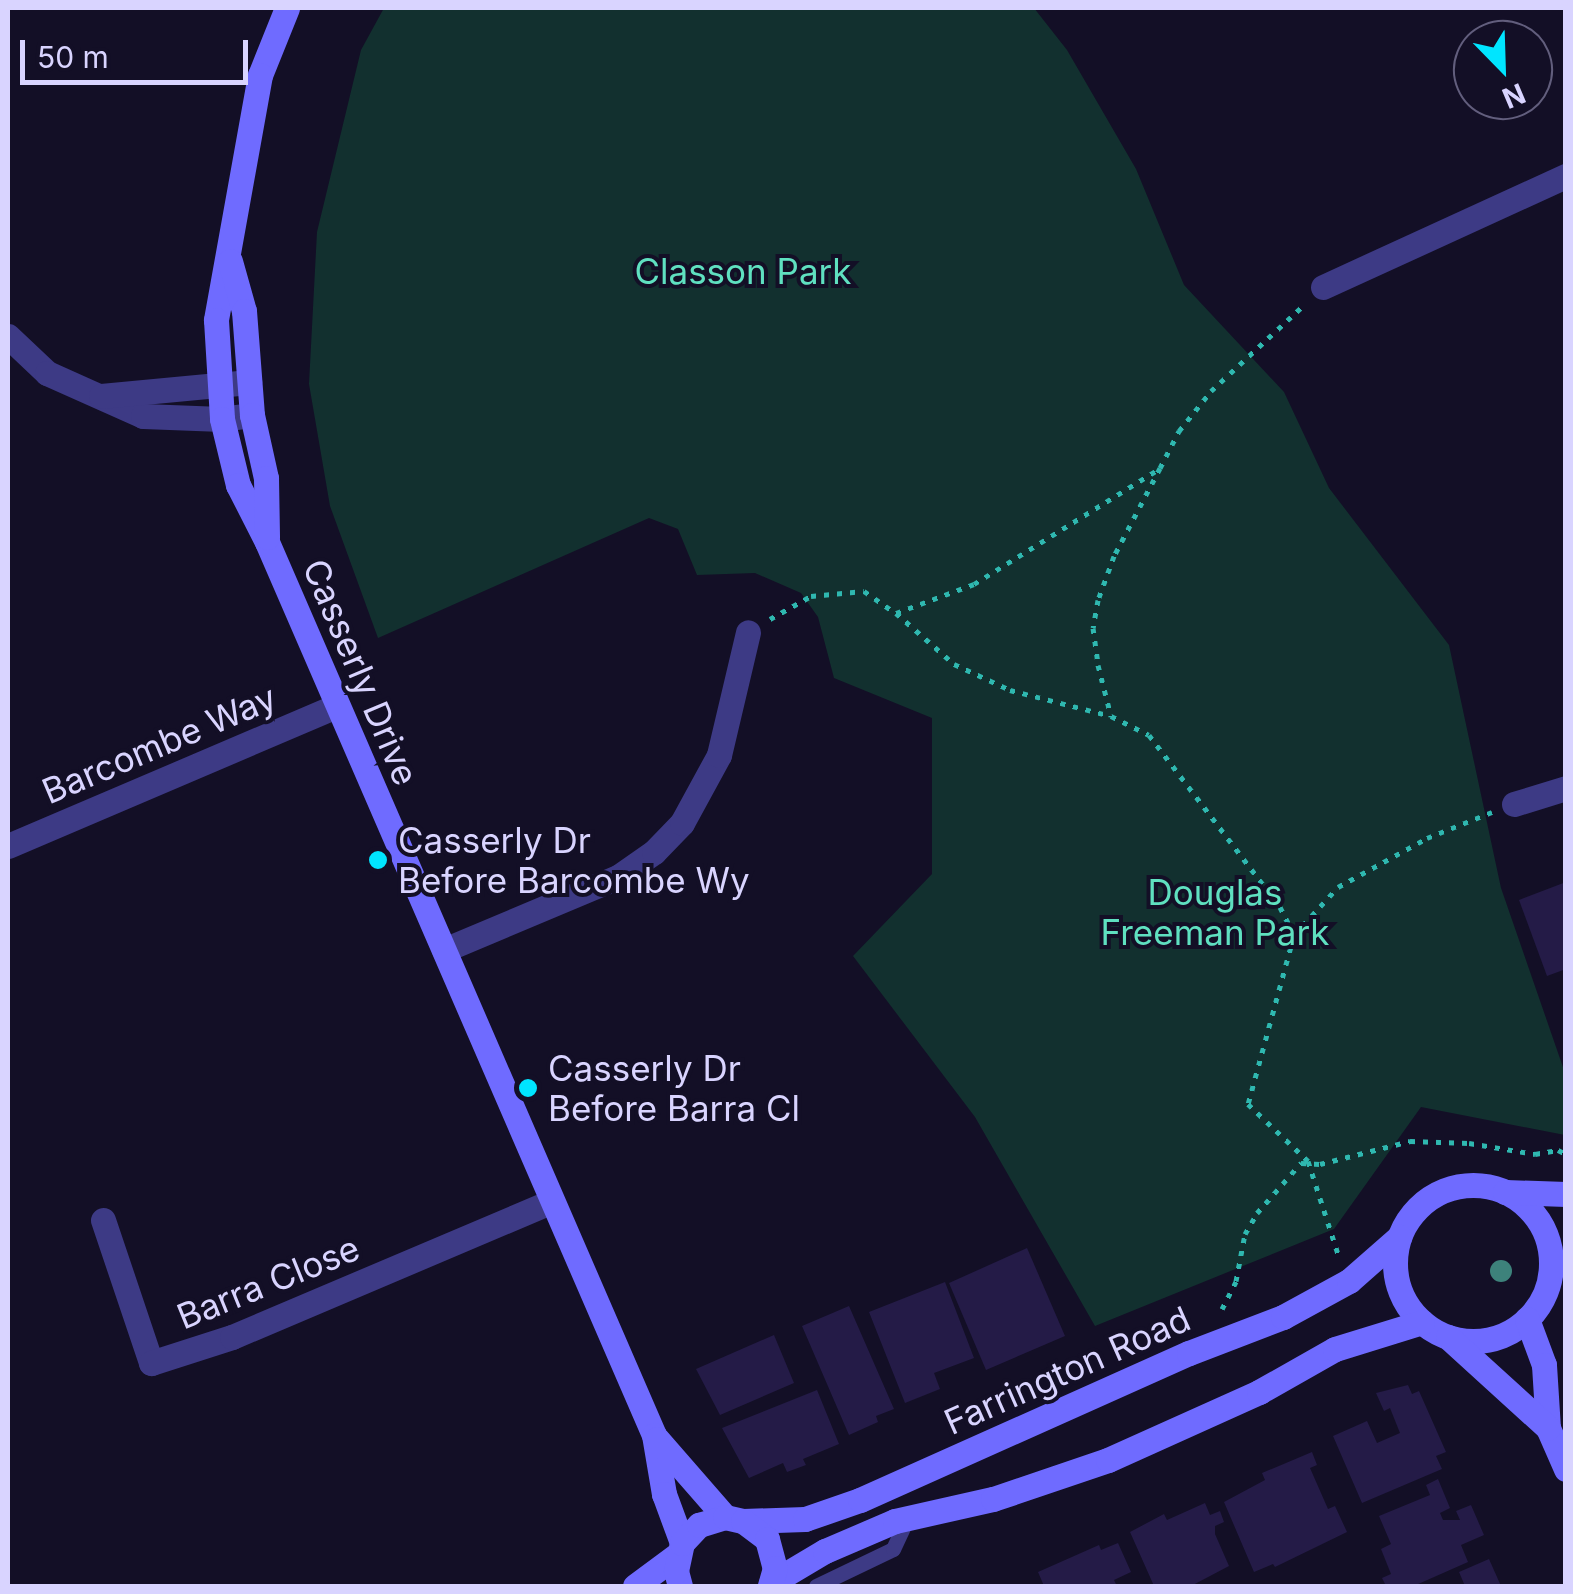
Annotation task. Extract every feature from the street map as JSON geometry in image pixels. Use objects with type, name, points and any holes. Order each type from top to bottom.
[{"type":"main road","name":"Casserly Drive","points":[[287,8],[260,75],[216,320],[222,420],[238,485],[267,542],[654,1435],[664,1494],[680,1549],[680,1586]]},
{"type":"main road","name":"Casserly Drive","points":[[227,251],[244,311],[252,416],[266,478],[267,542]]},
{"type":"main road","points":[[1548,1428],[1447,1336],[1422,1322],[1406,1304],[1395,1260],[1399,1237],[1412,1214],[1431,1197],[1454,1187],[1480,1185],[1505,1192],[1566,1194]]},
{"type":"main road","points":[[1447,1336],[1490,1339],[1528,1319],[1558,1266],[1541,1223],[1526,1204],[1505,1192]]},
{"type":"main road","name":"Farrington Road","points":[[734,1519],[805,1519],[860,1500],[1189,1354],[1284,1317],[1350,1282],[1399,1237]]},
{"type":"main road","points":[[1528,1319],[1544,1365],[1548,1428],[1566,1469]]},
{"type":"main road","points":[[771,1585],[826,1551],[907,1519],[993,1499],[1108,1460],[1259,1392],[1336,1349],[1422,1322]]},
{"type":"main road","name":"Casserly Drive","points":[[654,1435],[734,1519],[766,1539],[775,1568],[771,1585]]},
{"type":"main road","points":[[635,1586],[680,1549],[699,1525],[734,1519]]},
{"type":"street","points":[[1323,288],[1374,260],[1566,176]]},
{"type":"street","points":[[8,336],[46,373],[90,396],[144,416],[222,420],[252,416]]},
{"type":"street","points":[[90,396],[250,382]]},
{"type":"street","points":[[444,950],[618,876],[654,852],[682,823],[719,755],[748,632]]},
{"type":"street","name":"Barcombe Way","points":[[8,846],[338,706]]},
{"type":"street","points":[[1514,804],[1566,788]]},
{"type":"street","name":"Barra Close","points":[[103,1220],[151,1364],[232,1337],[550,1202]]},
{"type":"lane","points":[[816,1586],[892,1549],[907,1519]]},
{"type":"path","points":[[1112,716],[1093,628],[1098,600],[1114,556],[1178,431],[1211,391],[1323,288]]},
{"type":"path","points":[[896,613],[974,584],[1160,468]]},
{"type":"path","points":[[748,632],[811,596],[864,590],[968,671],[1010,690],[1112,716],[1149,734],[1280,906],[1294,935]]},
{"type":"path","points":[[1342,1264],[1308,1162],[1248,1104],[1294,935],[1338,886],[1427,838],[1514,804]]},
{"type":"path","points":[[1222,1309],[1236,1282],[1246,1234],[1257,1213],[1301,1163],[1320,1164],[1410,1141],[1469,1143],[1535,1154],[1558,1150],[1566,1154]]},
{"type":"green space","points":[[384,8],[1034,8],[1067,50],[1136,169],[1184,285],[1284,392],[1329,488],[1449,645],[1501,888],[1565,1073],[1565,1135],[1421,1107],[1334,1229],[1095,1326],[975,1117],[853,956],[932,874],[932,718],[834,678],[818,617],[801,593],[755,573],[697,575],[678,529],[649,518],[378,638],[330,506],[309,384],[317,232],[361,50]]},
{"type":"building","points":[[1566,882],[1566,969],[1547,976],[1519,900]]},
{"type":"building","points":[[1027,1248],[1065,1336],[986,1370],[949,1283]]},
{"type":"building","points":[[945,1282],[974,1358],[934,1373],[940,1389],[905,1403],[869,1312]]},
{"type":"building","points":[[849,1306],[894,1409],[876,1416],[878,1422],[849,1435],[802,1326]]},
{"type":"building","points":[[774,1335],[794,1383],[720,1415],[696,1369]]},
{"type":"building","points":[[1408,1385],[1412,1394],[1419,1391],[1446,1452],[1436,1456],[1442,1469],[1362,1503],[1333,1436],[1367,1421],[1377,1443],[1400,1433],[1390,1408],[1384,1411],[1376,1393]]},
{"type":"building","points":[[817,1390],[839,1444],[803,1459],[806,1465],[787,1472],[783,1463],[749,1478],[722,1428]]},
{"type":"building","points":[[1312,1452],[1317,1465],[1310,1468],[1328,1509],[1335,1506],[1347,1532],[1275,1567],[1273,1564],[1254,1572],[1224,1502],[1265,1480],[1262,1473]]},
{"type":"building","points":[[1438,1479],[1450,1508],[1440,1513],[1443,1520],[1460,1520],[1456,1511],[1471,1505],[1484,1535],[1461,1545],[1468,1562],[1416,1585],[1386,1586],[1382,1578],[1391,1574],[1381,1549],[1391,1544],[1379,1516],[1430,1495],[1426,1485]]},
{"type":"building","points":[[1205,1503],[1210,1515],[1220,1511],[1224,1522],[1215,1526],[1215,1534],[1229,1566],[1191,1586],[1154,1586],[1130,1532],[1164,1514],[1167,1520]]},
{"type":"building","points":[[1118,1543],[1131,1572],[1114,1580],[1117,1586],[1044,1586],[1038,1572],[1099,1545],[1101,1550]]},
{"type":"building","points":[[1489,1559],[1501,1586],[1465,1586],[1459,1572]]},
{"type":"place","name":"Casserly Dr Before Barcombe Wy","points":[[378,860]]},
{"type":"place","name":"Casserly Dr Before Barra Cl","points":[[528,1088]]},
{"type":"park label","name":"Classon Park","points":[[743,271]]},
{"type":"park label","name":"Douglas Freeman Park","points":[[1215,912]]}]
